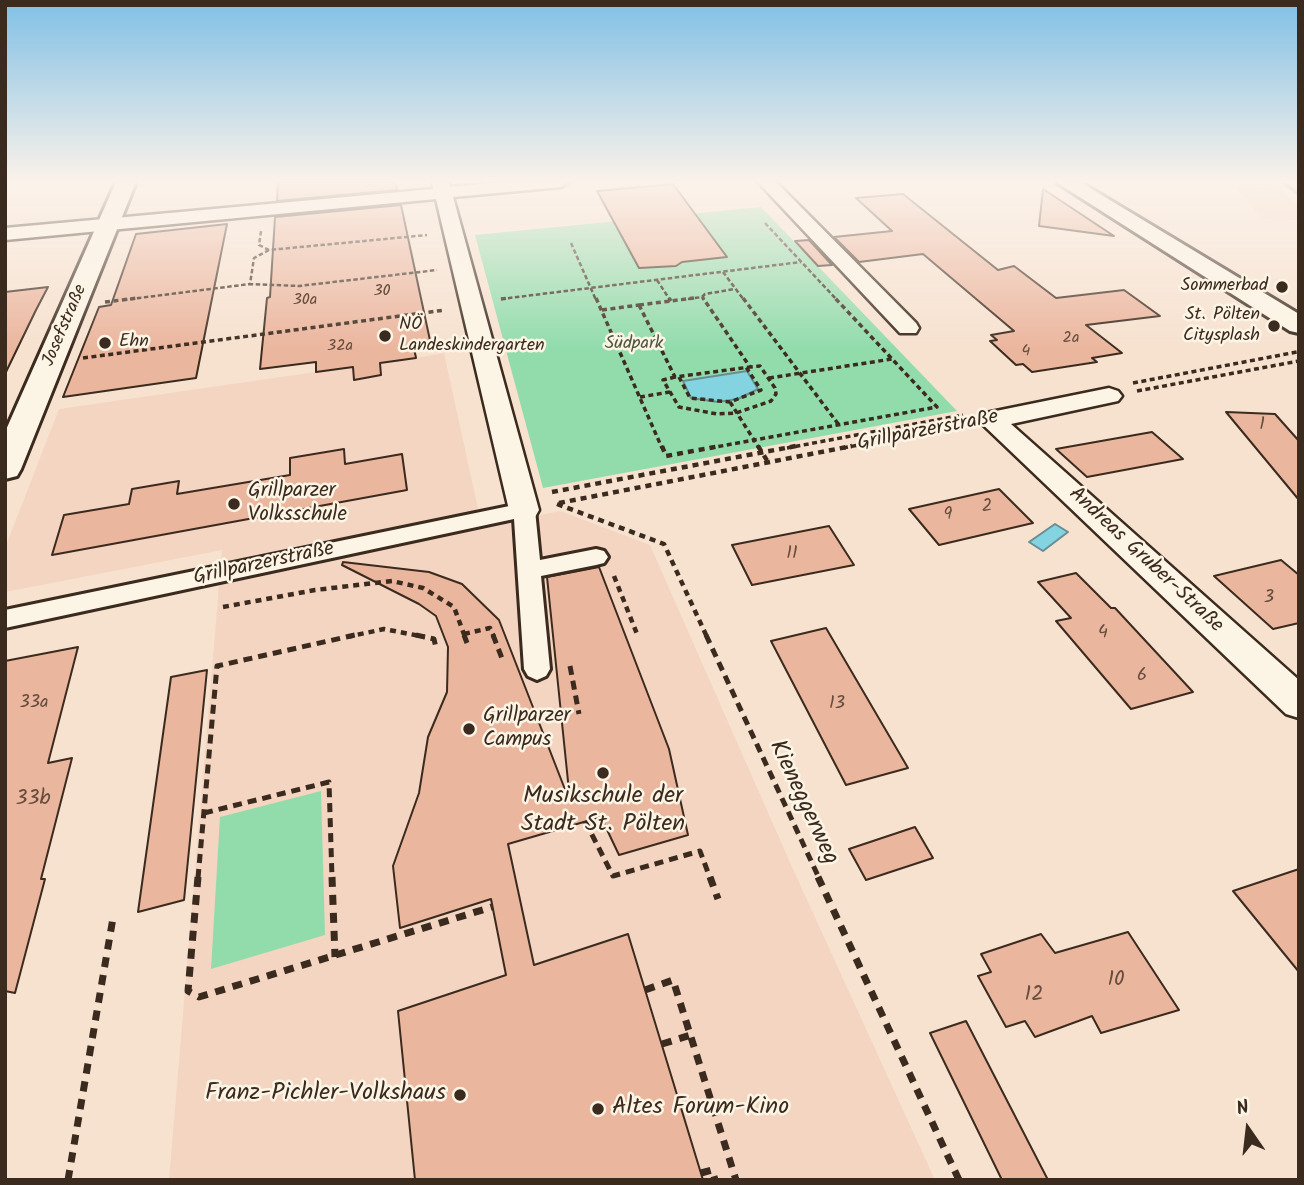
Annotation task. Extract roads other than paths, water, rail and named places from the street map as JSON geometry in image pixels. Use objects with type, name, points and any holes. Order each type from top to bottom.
[{"type":"street","name":"Josefstraße","points":[[5,468],[104,237]]},
{"type":"street","points":[[455,237],[522,504],[537,669]]},
{"type":"street","points":[[819,237],[908,328]]},
{"type":"street","points":[[1154,237],[1299,325]]},
{"type":"street","name":"Grillparzerstraße","points":[[980,417],[1118,390]]},
{"type":"street","name":"Andreas Gruber-Straße","points":[[980,417],[1299,703]]},
{"type":"street","name":"Grillparzerstraße","points":[[5,619],[522,504]]},
{"type":"street","points":[[529,570],[596,557]]},
{"type":"water","points":[[747,371],[758,389],[738,399],[718,402],[691,398],[683,381]]},
{"type":"water","points":[[1055,524],[1068,532],[1043,551],[1029,542]]},
{"type":"place","name":"Sommerbad","points":[[1282,287]]},
{"type":"place","name":"St. Pölten Citysplash","points":[[1274,326]]},
{"type":"place","name":"NÖ Landeskindergarten","points":[[385,336]]},
{"type":"place","name":"Ehn","points":[[105,343]]},
{"type":"place","name":"Grillparzer Volksschule","points":[[234,504]]},
{"type":"place","name":"Grillparzer Campus","points":[[469,729]]},
{"type":"place","name":"Musikschule der Stadt St. Pölten","points":[[603,773]]},
{"type":"place","name":"Franz-Pichler-Volkshaus","points":[[460,1095]]},
{"type":"place","name":"Altes Forum-Kino","points":[[598,1109]]},
{"type":"park label","name":"Südpark","points":[[634,345]]}]
